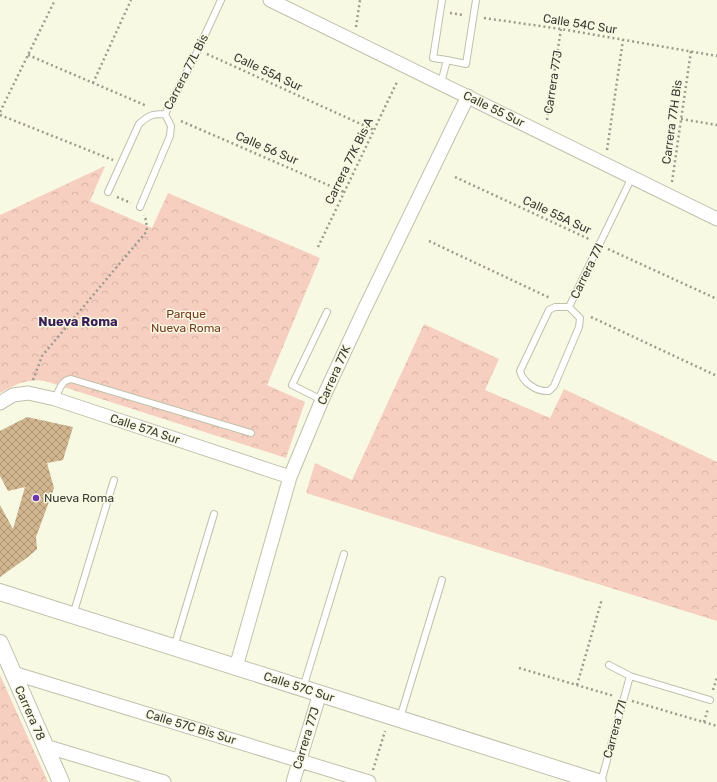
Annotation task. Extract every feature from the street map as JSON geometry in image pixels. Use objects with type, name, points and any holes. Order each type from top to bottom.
[{"type":"street","name":"Calle 55 Sur","points":[[278,2],[441,84],[717,219]]},
{"type":"street","name":"Carrera 77K","points":[[236,667],[290,478],[322,400],[363,312],[468,96]]},
{"type":"street","name":"Calle 57A Sur","points":[[28,392],[55,399],[290,478]]},
{"type":"street","points":[[0,403],[13,395],[28,392]]},
{"type":"street","name":"Calle 57C Sur","points":[[0,592],[592,781]]},
{"type":"street","name":"Carrera 78","points":[[0,643],[61,782]]},
{"type":"street","name":"Calle 57C Bis Sur","points":[[13,673],[299,760],[370,778]]},
{"type":"street","name":"Carrera 77J","points":[[293,782],[320,694]]},
{"type":"street","points":[[45,746],[164,782]]},
{"type":"street","points":[[123,770],[129,782]]},
{"type":"lane","name":"Carrera 77L Bis","points":[[108,192],[139,124],[154,114],[165,114],[198,50],[221,0]]},
{"type":"lane","points":[[442,0],[433,58],[466,64],[476,0]]},
{"type":"lane","points":[[441,84],[446,60]]},
{"type":"lane","points":[[140,206],[170,136],[171,126],[165,114]]},
{"type":"lane","name":"Carrera 77I","points":[[569,307],[632,177]]},
{"type":"lane","name":"Carrera 77I","points":[[555,307],[569,307],[580,318],[579,327],[554,386],[549,391],[545,392],[526,383],[520,371],[549,310],[555,307]]},
{"type":"lane","points":[[322,400],[292,386],[328,312]]},
{"type":"lane","points":[[55,399],[64,381],[66,379],[71,379],[251,434]]},
{"type":"lane","points":[[73,615],[114,480]]},
{"type":"lane","points":[[174,647],[214,514]]},
{"type":"lane","points":[[303,688],[344,554]]},
{"type":"lane","points":[[394,717],[442,580]]},
{"type":"lane","points":[[608,665],[630,676],[710,700]]},
{"type":"lane","name":"Carrera 77I","points":[[592,781],[630,676]]},
{"type":"path","points":[[55,0],[0,114],[121,163]]},
{"type":"path","points":[[93,83],[130,0]]},
{"type":"path","points":[[354,40],[360,0]]},
{"type":"path","name":"Calle 54C Sur","points":[[440,11],[717,56]]},
{"type":"path","name":"Carrera 77J","points":[[545,134],[561,30]]},
{"type":"path","points":[[605,164],[623,40]]},
{"type":"path","name":"Calle 55A Sur","points":[[198,50],[374,130]]},
{"type":"path","name":"Carrera 77H Bis","points":[[670,196],[691,51]]},
{"type":"path","points":[[28,55],[165,114]]},
{"type":"path","name":"Carrera 77K Bis A","points":[[318,247],[397,82]]},
{"type":"path","points":[[681,119],[717,124]]},
{"type":"path","name":"Calle 56 Sur","points":[[182,122],[344,192]]},
{"type":"path","name":"Calle 55A Sur","points":[[455,177],[717,299]]},
{"type":"path","points":[[28,392],[42,356],[147,230],[146,220],[140,206],[108,192]]},
{"type":"path","points":[[577,685],[602,599]]},
{"type":"path","points":[[370,778],[394,717]]},
{"type":"green space","name":"Parque Nueva Roma","points":[[105,166],[90,201],[152,228],[168,193],[320,258],[267,385],[305,402],[286,458],[45,381],[21,383],[0,393],[0,215]]},
{"type":"green space","points":[[424,324],[499,359],[485,390],[550,418],[564,389],[717,462],[717,621],[306,493],[315,463],[352,480]]},
{"type":"green space","points":[[0,675],[48,782],[0,782]]},
{"type":"building","name":"Nueva Roma","points":[[27,417],[73,427],[63,460],[47,463],[54,488],[36,537],[37,549],[0,577],[0,505],[13,529],[25,487],[8,491],[0,476],[0,431]]},
{"type":"place","name":"Nueva Roma","points":[[36,498]]},
{"type":"district","name":"Nueva Roma","points":[[78,321]]}]
